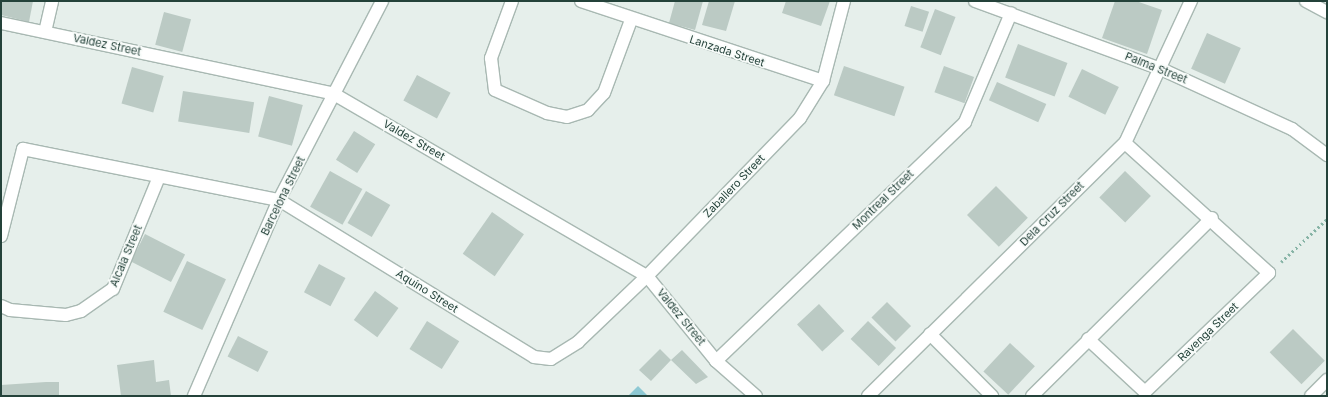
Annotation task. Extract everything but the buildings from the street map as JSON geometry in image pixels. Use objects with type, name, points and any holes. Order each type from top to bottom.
[{"type":"street","points":[[45,32],[52,1]]},
{"type":"street","name":"Barcelona Street","points":[[194,396],[279,200],[382,1]]},
{"type":"street","points":[[512,1],[503,18],[491,58],[495,90],[547,113],[567,117],[588,110],[604,93],[631,20]]},
{"type":"street","name":"Lanzada Street","points":[[581,1],[631,20],[823,81]]},
{"type":"street","name":"Zaballero Street","points":[[578,342],[647,276],[800,118],[823,81],[844,1]]},
{"type":"street","name":"Palma Street","points":[[975,1],[1161,69],[1292,129],[1327,155]]},
{"type":"street","name":"Dela Cruz Street","points":[[868,396],[1125,143],[1161,69],[1191,1]]},
{"type":"street","points":[[1306,1],[1327,12]]},
{"type":"street","name":"Montreal Street","points":[[716,361],[965,122],[1011,13]]},
{"type":"street","name":"Valdez Street","points":[[1,23],[334,94],[647,276],[716,361],[756,396]]},
{"type":"street","points":[[1125,143],[1212,218],[1269,273]]},
{"type":"street","points":[[1,236],[23,148],[159,177],[279,200]]},
{"type":"street","name":"Alcala Street","points":[[1,306],[10,310],[66,315],[81,311],[113,289],[159,177]]},
{"type":"street","name":"Aquino Street","points":[[279,200],[534,357],[551,359],[578,342]]},
{"type":"street","points":[[1032,396],[1212,218]]},
{"type":"street","name":"Ravenga Street","points":[[1088,339],[1145,392],[1269,273]]},
{"type":"street","points":[[930,334],[992,396]]},
{"type":"street","points":[[1311,396],[1327,380]]},
{"type":"path","points":[[1269,273],[1327,219]]},
{"type":"water","points":[[638,386],[648,396],[628,396]]}]
